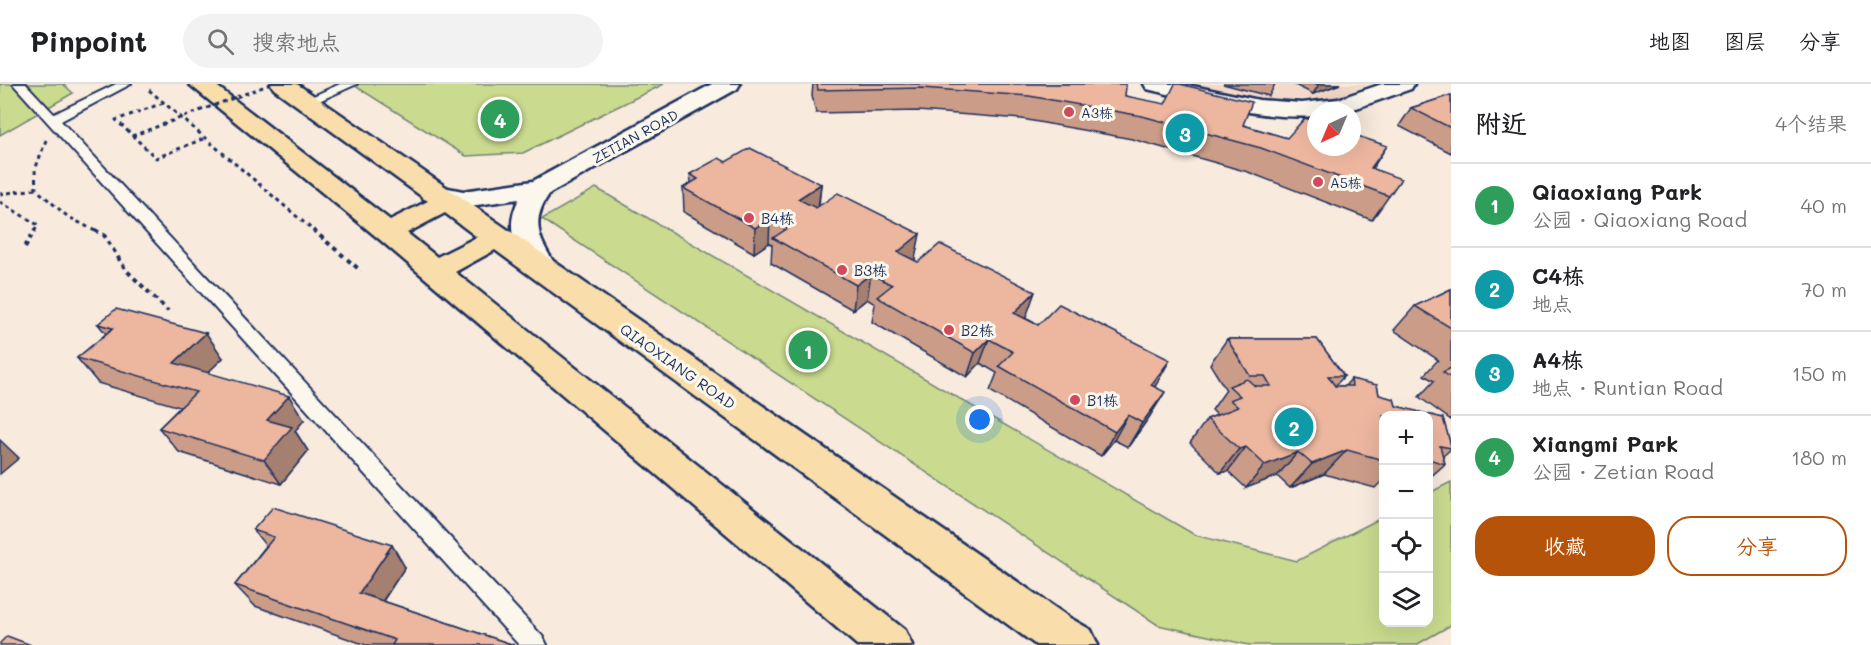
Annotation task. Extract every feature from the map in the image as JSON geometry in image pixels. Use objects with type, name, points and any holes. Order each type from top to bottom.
[{"type":"main road","points":[[200,84],[435,270],[890,645]]},
{"type":"main road","name":"QIAOXIANG ROAD","points":[[282,84],[496,238],[1076,645]]},
{"type":"main road","points":[[388,232],[440,198]]},
{"type":"main road","points":[[435,270],[496,238]]},
{"type":"street","name":"ZETIAN ROAD","points":[[440,198],[488,197],[541,188],[729,84]]},
{"type":"street","points":[[1155,84],[1265,108],[1305,110],[1340,106],[1403,84]]},
{"type":"street","points":[[541,188],[533,196],[527,211],[524,230],[529,252],[545,272]]},
{"type":"lane","points":[[19,84],[535,645]]},
{"type":"lane","points":[[53,120],[125,84]]},
{"type":"lane","points":[[306,102],[351,84]]},
{"type":"path","points":[[132,136],[271,84]]},
{"type":"path","points":[[149,90],[360,271]]},
{"type":"path","points":[[164,102],[116,120],[156,158],[206,138]]},
{"type":"path","points":[[53,120],[35,170],[36,189],[67,216],[104,235],[126,270],[168,311]]},
{"type":"path","points":[[0,194],[36,189]]},
{"type":"path","points":[[0,202],[38,225],[25,247]]},
{"type":"shaded area","points":[[1180,84],[1368,84],[1333,99],[1256,99]]},
{"type":"green space","points":[[0,84],[63,84],[73,93],[0,135]]},
{"type":"green space","points":[[352,84],[664,84],[523,153],[466,156]]},
{"type":"green space","points":[[596,188],[1195,535],[1297,561],[1379,519],[1379,627],[1433,627],[1433,491],[1451,482],[1451,625],[1416,645],[1249,645],[1158,625],[542,219]]},
{"type":"building","points":[[817,84],[1126,84],[1125,96],[1165,104],[1175,84],[1180,84],[1252,102],[1243,125],[1287,138],[1305,118],[1307,119],[1307,156],[1361,156],[1361,137],[1387,146],[1371,168],[1401,179],[1389,196],[1261,148],[1142,116],[1029,96],[922,88],[818,90]]},
{"type":"building","points":[[1451,95],[1451,128],[1411,108]]},
{"type":"building","points":[[750,148],[821,184],[798,199],[816,208],[838,193],[920,234],[898,252],[918,262],[940,244],[1035,292],[1014,313],[1038,325],[1059,304],[1170,360],[1151,385],[1165,392],[1142,423],[1128,415],[1115,432],[999,366],[1013,352],[989,339],[975,353],[877,297],[892,285],[871,274],[856,285],[773,238],[788,228],[770,218],[755,228],[683,188],[698,179],[690,174],[719,158],[726,162]]},
{"type":"building","points":[[1451,289],[1451,328],[1415,306]]},
{"type":"building","points":[[116,309],[206,333],[174,363],[289,396],[267,420],[292,427],[264,460],[159,428],[196,392],[77,358],[113,328],[98,324]]},
{"type":"building","points":[[1227,339],[1317,339],[1344,376],[1328,376],[1335,386],[1352,386],[1351,379],[1377,385],[1379,395],[1394,399],[1396,406],[1416,411],[1379,411],[1379,459],[1347,450],[1312,464],[1298,452],[1265,465],[1246,447],[1239,449],[1207,419],[1238,407],[1230,400],[1240,396],[1229,386],[1247,379],[1255,386],[1271,386],[1265,376],[1250,376]]},
{"type":"building","points":[[1451,368],[1451,378],[1443,372]]},
{"type":"building","points":[[1433,415],[1443,418],[1451,446],[1451,448],[1440,446],[1445,464],[1433,460]]},
{"type":"building","points":[[273,507],[392,545],[359,593],[514,645],[392,645],[395,640],[235,585],[274,537],[253,530]]},
{"type":"building","points":[[7,636],[31,645],[0,645]]},
{"type":"place","name":"A3栋","points":[[1069,112]]},
{"type":"place","name":"Xiangmi Park","points":[[500,119]]},
{"type":"place","name":"A4栋","points":[[1185,133]]},
{"type":"place","name":"A5栋","points":[[1318,182]]},
{"type":"place","name":"B4栋","points":[[749,218]]},
{"type":"place","name":"B3栋","points":[[842,270]]},
{"type":"place","name":"B2栋","points":[[949,330]]},
{"type":"place","name":"Qiaoxiang Park","points":[[808,350]]},
{"type":"place","name":"B1栋","points":[[1075,400]]},
{"type":"place","name":"C4栋","points":[[1294,427]]}]
